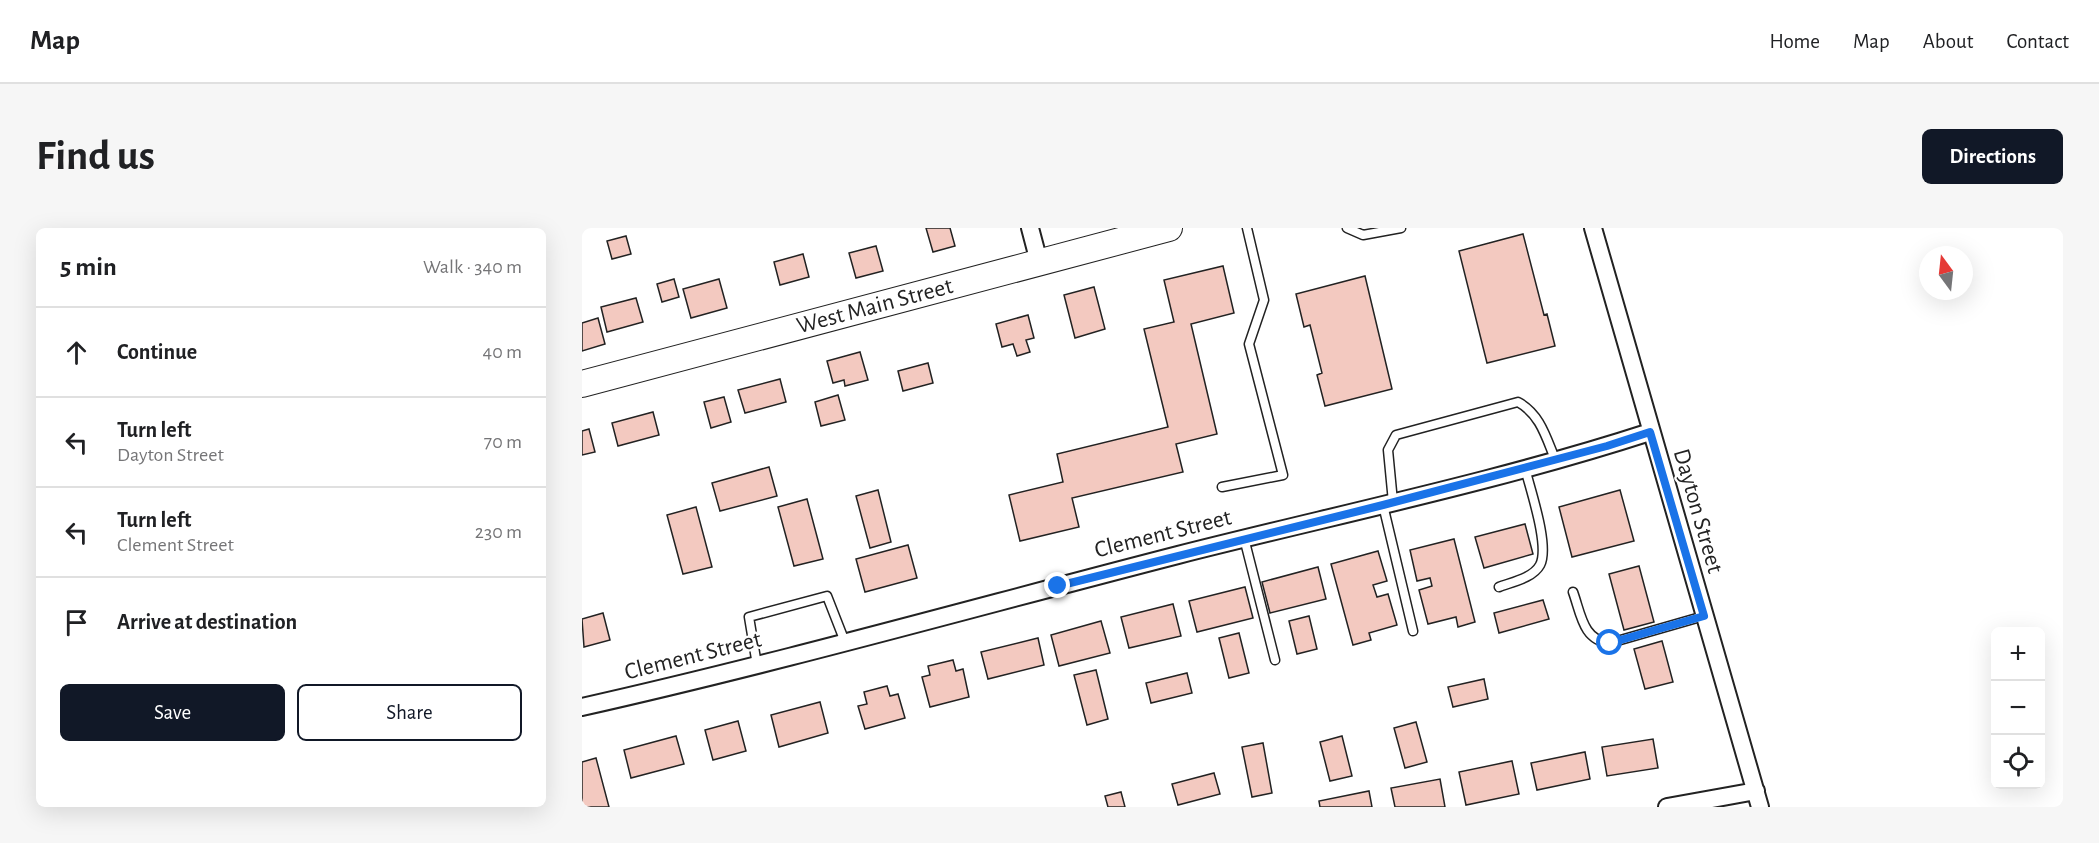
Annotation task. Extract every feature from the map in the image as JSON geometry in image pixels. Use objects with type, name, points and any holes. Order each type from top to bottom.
[{"type":"main road","name":"West Main Street","points":[[582,384],[1169,228]]},
{"type":"street","points":[[1030,228],[1039,262]]},
{"type":"street","name":"Dayton Street","points":[[1593,228],[1650,432],[1758,799]]},
{"type":"street","name":"Clement Street","points":[[582,707],[757,665],[1244,538],[1525,468],[1650,432]]},
{"type":"street","points":[[1667,807],[1758,799]]},
{"type":"lane","points":[[1222,486],[1283,475],[1249,344],[1264,300],[1247,228]]},
{"type":"lane","points":[[1347,228],[1363,235],[1401,228]]},
{"type":"lane","points":[[1413,631],[1388,503],[1388,450],[1396,435],[1518,402],[1529,408],[1541,425],[1555,459]]},
{"type":"lane","points":[[1499,587],[1528,576],[1540,565],[1543,547],[1525,468]]},
{"type":"lane","points":[[1244,538],[1275,660]]},
{"type":"lane","points":[[1573,592],[1590,637],[1597,642],[1610,643],[1704,616]]},
{"type":"lane","points":[[757,665],[750,617],[827,596],[845,642]]},
{"type":"building","points":[[926,228],[950,228],[955,246],[933,252]]},
{"type":"building","points":[[1523,234],[1544,315],[1547,314],[1555,346],[1487,363],[1459,251]]},
{"type":"building","points":[[626,236],[631,254],[612,259],[607,241]]},
{"type":"building","points":[[876,246],[883,271],[856,278],[849,253]]},
{"type":"building","points":[[803,254],[809,277],[780,285],[774,262]]},
{"type":"building","points":[[1223,266],[1234,313],[1191,324],[1217,434],[1176,444],[1183,472],[1072,498],[1079,527],[1020,541],[1009,495],[1063,482],[1057,454],[1168,427],[1144,329],[1174,322],[1164,280]]},
{"type":"building","points":[[1365,276],[1392,389],[1325,406],[1317,375],[1322,373],[1310,325],[1304,327],[1296,294]]},
{"type":"building","points":[[674,279],[679,297],[662,302],[657,284]]},
{"type":"building","points":[[719,279],[727,308],[691,318],[683,289]]},
{"type":"building","points":[[1094,287],[1105,329],[1075,338],[1064,295]]},
{"type":"building","points":[[636,298],[643,322],[607,332],[601,307]]},
{"type":"building","points":[[1028,315],[1034,338],[1026,340],[1030,352],[1017,356],[1013,344],[1002,347],[996,324]]},
{"type":"building","points":[[598,318],[605,344],[582,351],[582,323]]},
{"type":"building","points":[[860,352],[868,380],[845,386],[844,380],[833,383],[827,361]]},
{"type":"building","points":[[928,363],[933,383],[903,391],[898,371]]},
{"type":"building","points":[[780,379],[786,402],[745,413],[738,390]]},
{"type":"building","points":[[838,395],[845,420],[821,426],[815,402]]},
{"type":"building","points":[[724,397],[731,422],[711,428],[704,402]]},
{"type":"building","points":[[653,412],[659,435],[618,446],[612,423]]},
{"type":"building","points":[[589,429],[595,452],[582,455],[582,431]]},
{"type":"building","points":[[769,467],[777,496],[720,511],[712,483]]},
{"type":"building","points":[[878,490],[891,542],[870,548],[856,496]]},
{"type":"building","points":[[1620,490],[1634,541],[1572,557],[1559,507]]},
{"type":"building","points":[[807,499],[823,559],[794,566],[778,507]]},
{"type":"building","points":[[696,507],[712,567],[683,574],[667,515]]},
{"type":"building","points":[[1525,524],[1533,554],[1484,568],[1475,537]]},
{"type":"building","points":[[1454,539],[1475,622],[1458,627],[1456,617],[1428,624],[1419,590],[1432,586],[1430,578],[1417,581],[1410,550]]},
{"type":"building","points":[[908,545],[917,578],[865,592],[856,559]]},
{"type":"building","points":[[1378,551],[1387,581],[1373,585],[1377,597],[1388,594],[1397,625],[1369,633],[1371,640],[1353,645],[1331,564]]},
{"type":"building","points":[[1639,566],[1654,622],[1624,630],[1609,574]]},
{"type":"building","points":[[1318,567],[1326,599],[1270,613],[1262,582]]},
{"type":"building","points":[[1245,587],[1253,618],[1197,632],[1189,601]]},
{"type":"building","points":[[1543,600],[1549,619],[1499,633],[1494,613]]},
{"type":"building","points":[[1173,604],[1181,636],[1129,648],[1121,617]]},
{"type":"building","points":[[603,613],[610,640],[584,647],[582,619]]},
{"type":"building","points":[[1309,616],[1317,649],[1297,654],[1289,621]]},
{"type":"building","points":[[1101,621],[1110,653],[1059,666],[1051,635]]},
{"type":"building","points":[[1239,633],[1249,673],[1229,678],[1219,638]]},
{"type":"building","points":[[1038,638],[1044,665],[988,679],[981,652]]},
{"type":"building","points":[[1662,641],[1673,682],[1645,689],[1634,649]]},
{"type":"building","points":[[953,660],[956,671],[963,669],[969,697],[930,707],[922,677],[930,675],[928,666]]},
{"type":"building","points":[[1096,670],[1108,719],[1087,725],[1074,675]]},
{"type":"building","points":[[1187,673],[1192,693],[1151,703],[1146,683]]},
{"type":"building","points":[[1484,679],[1488,699],[1453,707],[1448,687]]},
{"type":"building","points":[[887,686],[890,696],[898,694],[905,718],[865,729],[858,706],[867,704],[864,692]]},
{"type":"building","points":[[820,702],[828,733],[779,747],[771,715]]},
{"type":"building","points":[[738,721],[746,751],[713,760],[705,730]]},
{"type":"building","points":[[1416,722],[1427,762],[1405,768],[1394,728]]},
{"type":"building","points":[[676,736],[684,764],[631,778],[624,750]]},
{"type":"building","points":[[1342,736],[1352,776],[1330,781],[1320,742]]},
{"type":"building","points":[[1653,739],[1658,768],[1607,776],[1602,747]]},
{"type":"building","points":[[1263,743],[1272,793],[1252,797],[1242,747]]},
{"type":"building","points":[[1585,752],[1590,779],[1537,790],[1531,763]]},
{"type":"building","points":[[596,758],[609,807],[582,807],[582,762]]},
{"type":"building","points":[[1512,761],[1519,794],[1466,805],[1459,772]]},
{"type":"building","points":[[1214,773],[1220,794],[1178,805],[1172,784]]},
{"type":"building","points":[[1440,779],[1445,807],[1395,807],[1391,788]]},
{"type":"building","points":[[1369,791],[1372,807],[1320,807],[1319,801]]},
{"type":"building","points":[[1121,792],[1125,807],[1108,807],[1105,796]]},
{"type":"route","points":[[1058,586],[1383,505],[1607,446],[1650,432],[1704,616],[1610,643]]}]
